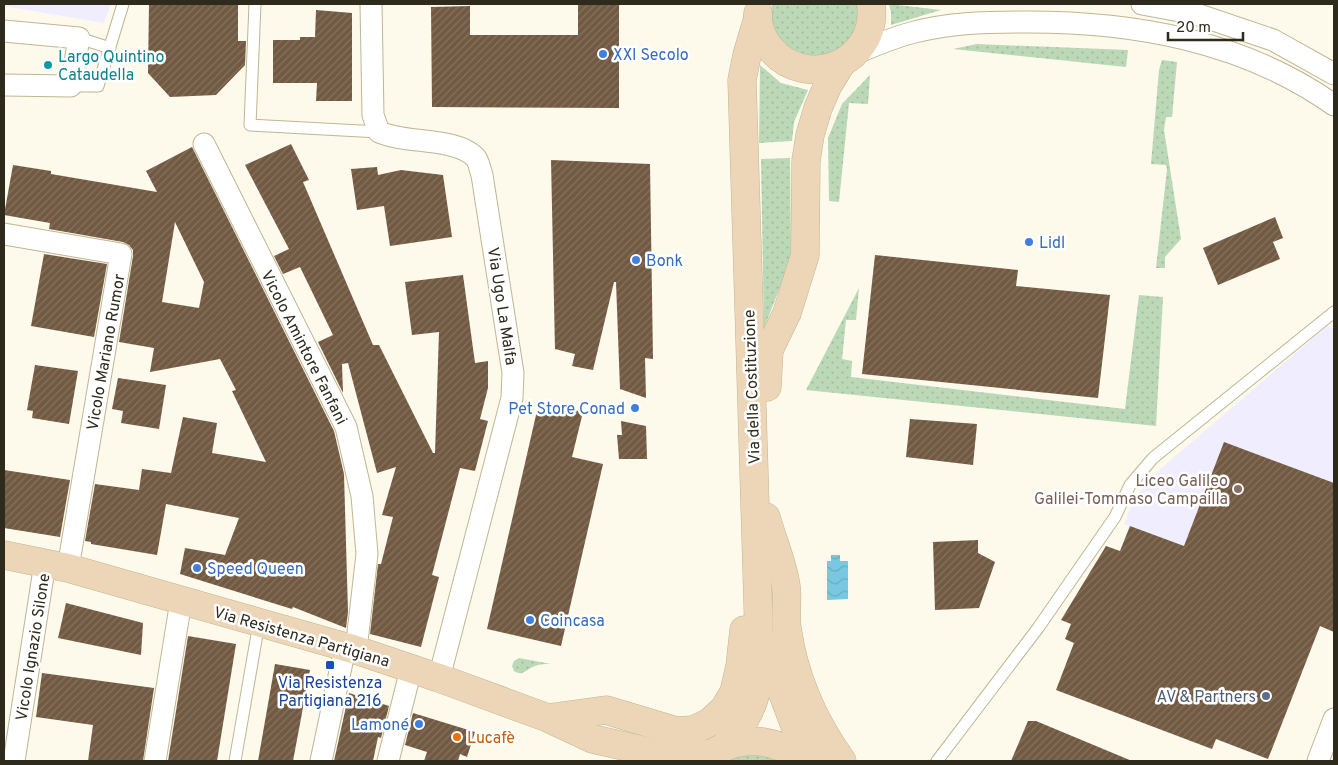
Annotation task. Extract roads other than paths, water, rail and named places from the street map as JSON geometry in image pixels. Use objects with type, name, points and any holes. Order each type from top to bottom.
[{"type":"main road","name":"Via della Costituzione","points":[[810,761],[772,665],[766,517],[765,428],[769,350],[787,313],[805,255],[806,161],[810,134],[828,85],[847,59],[862,44],[868,33],[871,22],[871,4]]},
{"type":"main road","name":"Via della Costituzione","points":[[713,754],[745,719],[758,690],[760,670],[742,80],[758,11]]},
{"type":"main road","points":[[758,11],[760,32],[776,55],[787,63],[800,68],[814,70],[828,68],[847,59]]},
{"type":"main road","points":[[766,517],[786,587],[788,634],[801,688],[816,721],[842,761]]},
{"type":"main road","name":"Via Resistenza Partigiana","points":[[4,555],[56,565],[350,649],[439,678],[548,718],[593,739]]},
{"type":"main road","points":[[548,718],[606,710],[676,731],[693,730],[710,722],[724,710],[734,692],[740,666],[746,607],[757,592]]},
{"type":"main road","points":[[593,739],[676,758],[713,754],[740,742],[758,740],[775,743],[805,761]]},
{"type":"main road","points":[[593,739],[614,761]]},
{"type":"street","points":[[370,4],[373,115],[378,132]]},
{"type":"street","points":[[1146,30],[1145,4],[1196,14],[1273,40],[1334,74]]},
{"type":"street","points":[[847,59],[912,32],[978,22],[1042,22],[1114,26],[1191,39],[1234,52],[1298,82],[1334,105]]},
{"type":"street","points":[[4,31],[79,38],[71,86],[4,85]]},
{"type":"street","name":"Via Ugo La Malfa","points":[[378,132],[390,137],[458,146],[476,158],[482,175],[513,372],[512,398],[439,678]]},
{"type":"street","name":"Vicolo Amintore Fanfani","points":[[204,144],[346,427],[362,496],[367,554],[350,649],[321,761]]},
{"type":"street","name":"Vicolo Mariano Rumor","points":[[4,234],[121,254],[56,565]]},
{"type":"street","name":"Vicolo Ignazio Silone","points":[[14,761],[56,565]]},
{"type":"street","points":[[155,761],[181,601]]},
{"type":"street","points":[[388,761],[411,669]]},
{"type":"street","points":[[1318,761],[1334,719]]},
{"type":"lane","points":[[71,86],[98,86],[123,4]]},
{"type":"lane","points":[[255,4],[250,124],[378,132]]},
{"type":"lane","points":[[79,38],[110,48]]},
{"type":"lane","points":[[937,761],[1038,628],[1115,517],[1130,486],[1153,458],[1334,312]]},
{"type":"lane","points":[[235,761],[259,623]]},
{"type":"water","points":[[831,555],[840,555],[840,561],[848,561],[848,599],[827,600],[827,561],[831,561]]},
{"type":"place","name":"XXI Secolo","points":[[603,54]]},
{"type":"place","name":"Largo Quintino Cataudella","points":[[48,65]]},
{"type":"place","name":"Lidl","points":[[1029,242]]},
{"type":"place","name":"Bonk","points":[[636,260]]},
{"type":"place","name":"Pet Store Conad","points":[[635,408]]},
{"type":"place","name":"Liceo Galileo Galilei-Tommaso Campailla","points":[[1238,489]]},
{"type":"place","name":"Speed Queen","points":[[197,568]]},
{"type":"place","name":"Coincasa","points":[[530,620]]},
{"type":"place","name":"Via Resistenza Partigiana 216","points":[[330,665]]},
{"type":"place","name":"AV & Partners","points":[[1266,696]]},
{"type":"place","name":"Lamoné","points":[[419,724]]},
{"type":"place","name":"Lucafè","points":[[457,737]]}]
